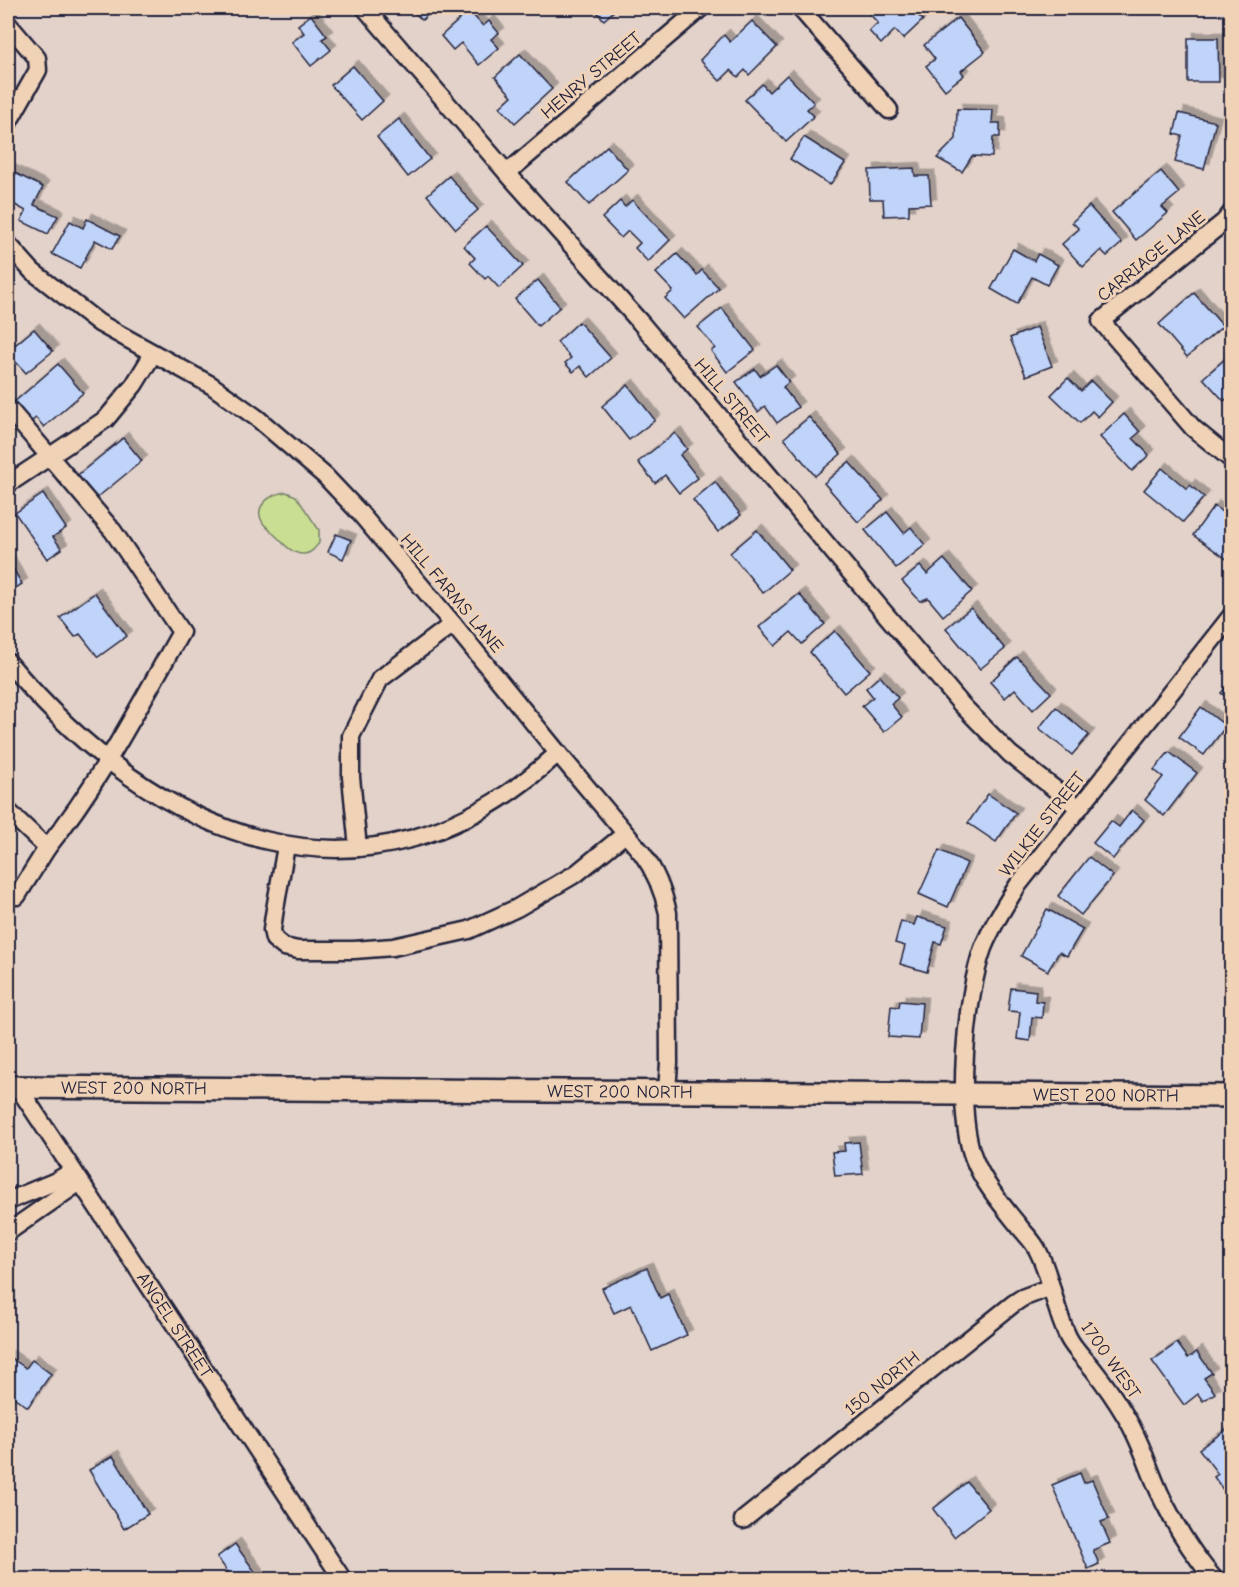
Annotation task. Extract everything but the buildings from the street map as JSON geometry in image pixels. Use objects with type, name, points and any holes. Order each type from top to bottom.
[{"type":"main road","name":"WEST 200 NORTH","points":[[11,1081],[667,1091],[1232,1096]]},
{"type":"street","name":"HILL STREET","points":[[365,8],[507,173],[640,322],[961,704],[1010,754],[1079,808]]},
{"type":"street","name":"HENRY STREET","points":[[507,173],[701,8]]},
{"type":"street","points":[[800,8],[889,110]]},
{"type":"street","points":[[8,24],[39,63],[38,70],[8,123]]},
{"type":"street","name":"CARRIAGE LANE","points":[[1232,212],[1224,222],[1101,321],[1193,428],[1232,460]]},
{"type":"street","name":"HILL FARMS LANE","points":[[8,244],[32,271],[99,323],[211,385],[257,417],[325,476],[359,512],[453,624],[654,870],[663,891],[668,913],[669,1063],[667,1091]]},
{"type":"street","points":[[8,484],[106,419],[134,385],[153,354]]},
{"type":"street","points":[[8,408],[113,531],[182,632],[108,761],[67,824],[47,848],[17,896]]},
{"type":"street","name":"WILKIE STREET","points":[[965,1094],[967,1022],[974,982],[983,949],[998,917],[1018,885],[1232,615]]},
{"type":"street","points":[[358,848],[351,777],[351,736],[380,680],[453,624]]},
{"type":"street","points":[[8,663],[56,717],[108,761],[148,789],[191,815],[237,834],[286,846],[322,849],[358,848],[398,843],[438,830],[474,815],[507,796],[558,753]]},
{"type":"street","points":[[8,811],[47,848]]},
{"type":"street","points":[[286,846],[272,930],[274,939],[284,947],[298,950],[354,950],[393,947],[469,930],[517,908],[577,873],[625,834]]},
{"type":"street","name":"ANGEL STREET","points":[[11,1081],[77,1177],[342,1580]]},
{"type":"street","name":"1700 WEST","points":[[965,1094],[968,1138],[973,1158],[995,1196],[1038,1250],[1052,1287],[1061,1321],[1069,1338],[1117,1401],[1129,1421],[1166,1508],[1200,1562],[1215,1580]]},
{"type":"street","points":[[8,1201],[54,1182],[77,1177]]},
{"type":"street","points":[[8,1232],[77,1177]]},
{"type":"street","name":"150 NORTH","points":[[742,1520],[1012,1304],[1052,1287]]},
{"type":"green space","points":[[286,492],[296,496],[319,530],[319,543],[309,553],[296,553],[289,548],[263,523],[260,517],[261,506],[269,498]]}]
